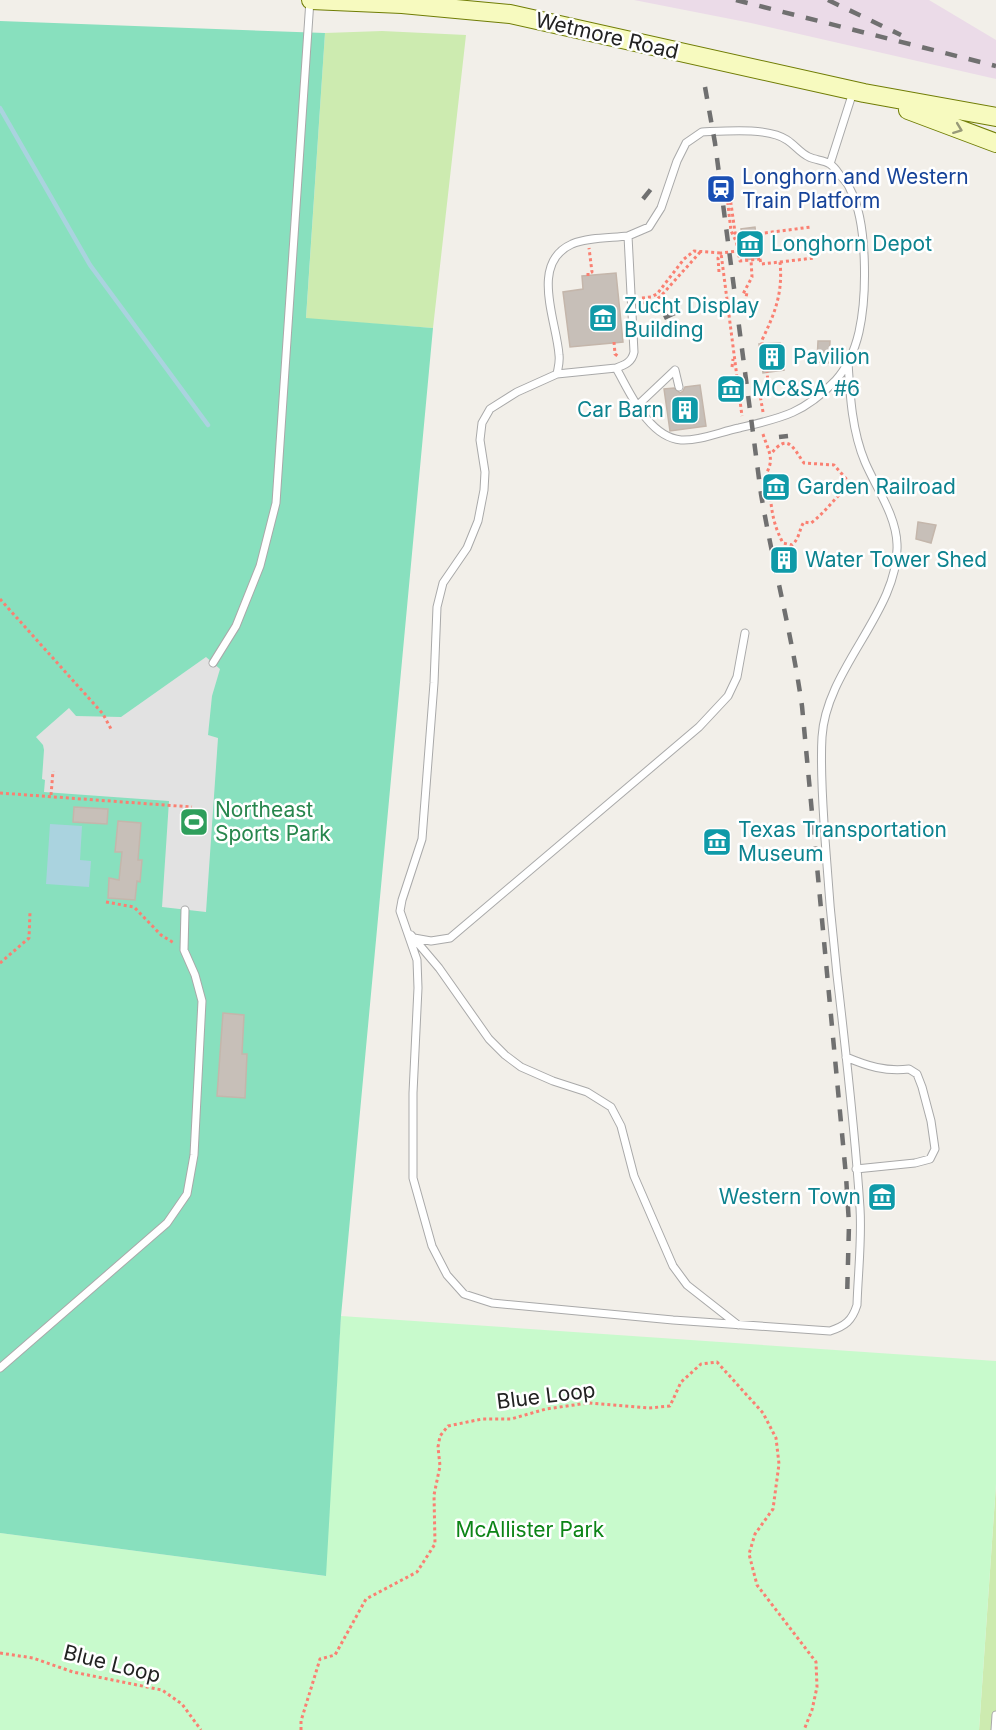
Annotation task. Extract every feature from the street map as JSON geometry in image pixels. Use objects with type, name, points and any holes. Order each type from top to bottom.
[{"type":"main road","name":"Wetmore Road","points":[[310,0],[402,4],[510,14],[859,92],[996,117]]},
{"type":"main road","name":"Wetmore Road","points":[[859,92],[996,143]]},
{"type":"lane","points":[[213,663],[236,626],[260,566],[276,503],[310,0]]},
{"type":"lane","points":[[831,164],[859,92]]},
{"type":"lane","points":[[557,374],[559,354],[548,286],[550,268],[556,257],[572,244],[628,236],[650,227],[661,208],[677,160],[686,143],[702,132],[769,132],[786,139],[809,157],[831,164],[850,189],[860,221],[864,255],[863,309],[858,335],[848,362],[836,380],[796,412],[763,423],[681,440],[665,435],[654,426],[638,405],[616,368]]},
{"type":"lane","points":[[628,236],[633,358],[616,368],[557,374],[490,409],[482,423],[480,440],[484,481],[478,521],[467,548],[443,583],[437,607],[434,695],[422,839],[400,911],[417,960],[413,1178],[432,1246],[447,1275],[464,1294],[492,1303],[830,1331],[844,1326],[853,1316],[857,1305],[860,1210],[831,921],[821,783],[822,734],[827,711],[845,666],[884,598],[893,574],[897,543],[889,511],[864,460],[856,434],[848,362]]},
{"type":"lane","points":[[638,405],[675,370],[679,387]]},
{"type":"lane","points":[[685,429],[686,439]]},
{"type":"lane","points":[[414,938],[431,941],[450,938],[699,727],[728,696],[737,677],[745,633]]},
{"type":"lane","points":[[0,1368],[167,1223],[187,1194],[194,1155],[202,1001],[195,975],[184,950],[185,910]]},
{"type":"lane","points":[[407,931],[439,968],[489,1039],[505,1055],[521,1067],[587,1092],[610,1107],[621,1126],[634,1176],[673,1266],[687,1285],[738,1325]]},
{"type":"lane","points":[[846,1057],[874,1068],[909,1069],[917,1074],[931,1121],[935,1149],[930,1159],[915,1163],[856,1169]]},
{"type":"lane","points":[[995,1730],[996,1716]]},
{"type":"path","points":[[729,190],[740,261],[760,259]]},
{"type":"path","points":[[727,196],[731,231],[736,241]]},
{"type":"path","points":[[811,227],[757,234],[761,264],[814,258]]},
{"type":"path","points":[[588,276],[588,273],[592,272],[589,240]]},
{"type":"path","points":[[692,248],[695,252]]},
{"type":"path","points":[[640,298],[657,294],[684,259],[695,252],[721,253],[738,250]]},
{"type":"path","points":[[640,303],[653,302],[661,296],[701,251]]},
{"type":"path","points":[[719,272],[718,258],[721,253]]},
{"type":"path","points":[[721,253],[743,427]]},
{"type":"path","points":[[748,295],[743,294],[755,269],[752,260]]},
{"type":"path","points":[[762,344],[781,292],[780,262]]},
{"type":"path","points":[[747,287],[751,289]]},
{"type":"path","points":[[732,367],[734,358]]},
{"type":"path","points":[[767,372],[768,382],[760,395],[766,444],[771,454],[771,465],[767,472],[771,494],[769,501],[771,515],[783,543],[792,545],[800,534],[804,522],[811,523],[819,517],[837,495],[848,487],[849,482],[834,465],[804,463],[796,449],[789,444],[782,443],[771,454]]},
{"type":"path","points":[[734,385],[737,376]]},
{"type":"path","points":[[0,599],[103,714],[111,729]]},
{"type":"path","points":[[51,795],[53,771]]},
{"type":"path","points":[[0,793],[192,807]]},
{"type":"path","points":[[106,902],[134,907],[161,935],[184,950]]},
{"type":"path","points":[[0,963],[29,938],[30,912]]},
{"type":"path","name":"Blue Loop","points":[[301,1730],[301,1721],[320,1659],[335,1655],[366,1599],[417,1572],[435,1544],[434,1495],[440,1466],[438,1447],[440,1436],[448,1426],[482,1419],[511,1419],[546,1409],[588,1403],[649,1408],[670,1406],[681,1382],[700,1364],[717,1362],[763,1413],[776,1438],[779,1464],[773,1509],[755,1534],[749,1554],[757,1585],[816,1662],[818,1687],[804,1730]]},
{"type":"path","name":"Blue Loop","points":[[0,1653],[33,1658],[73,1672],[162,1690],[182,1704],[201,1730]]},
{"type":"shaded area","points":[[634,0],[929,0],[996,40],[996,79],[751,23]]},
{"type":"shaded area","points":[[206,657],[220,669],[212,696],[208,735],[218,738],[206,912],[162,907],[169,801],[44,792],[45,780],[42,779],[44,750],[36,737],[69,708],[76,716],[121,717]]},
{"type":"green space","name":"Northeast Sports Park","points":[[0,21],[325,33],[306,318],[433,328],[341,1316],[326,1576],[0,1533]]},
{"type":"green space","points":[[382,31],[466,35],[433,328],[306,319],[325,33]]},
{"type":"green space","name":"McAllister Park","points":[[341,1316],[996,1361],[996,1484],[979,1730],[0,1730],[0,1533],[325,1576]]},
{"type":"green space","points":[[996,1484],[996,1730],[979,1730]]},
{"type":"water","points":[[50,824],[82,826],[80,860],[91,861],[89,887],[46,884]]},
{"type":"building","name":"Longhorn Depot","points":[[755,227],[759,258],[746,260],[741,229]]},
{"type":"building","name":"Zucht Display Building","points":[[616,273],[623,342],[570,347],[563,292],[583,289],[582,276]]},
{"type":"building","points":[[818,341],[830,341],[829,363],[817,362]]},
{"type":"building","name":"Pavilion","points":[[780,343],[784,370],[763,373],[759,344]]},
{"type":"building","name":"Car Barn","points":[[700,385],[706,426],[670,431],[664,389],[674,388],[680,393],[685,387]]},
{"type":"building","points":[[918,522],[936,525],[931,543],[916,539]]},
{"type":"building","points":[[74,807],[108,809],[107,824],[73,822]]},
{"type":"building","points":[[118,821],[141,823],[138,860],[142,860],[140,882],[137,881],[135,900],[108,898],[109,878],[119,880],[122,852],[115,852]]},
{"type":"building","points":[[223,1013],[244,1015],[242,1054],[247,1054],[245,1098],[217,1096]]},
{"type":"waterway","points":[[0,108],[90,265],[208,425]]},
{"type":"railway","points":[[736,0],[996,66]]},
{"type":"railway","points":[[828,0],[901,35]]},
{"type":"railway","points":[[705,87],[715,143],[761,494],[802,706],[846,1176],[849,1224],[847,1300]]},
{"type":"railway","points":[[643,199],[651,189]]},
{"type":"railway","points":[[664,318],[679,311]]},
{"type":"railway","points":[[779,437],[788,436]]},
{"type":"place","name":"Longhorn and Western Train Platform","points":[[721,189]]},
{"type":"place","name":"Longhorn Depot","points":[[750,244]]},
{"type":"place","name":"Zucht Display Building","points":[[603,318]]},
{"type":"place","name":"Pavilion","points":[[772,357]]},
{"type":"place","name":"MC&SA #6","points":[[731,389]]},
{"type":"place","name":"Car Barn","points":[[685,410]]},
{"type":"place","name":"Garden Railroad","points":[[776,487]]},
{"type":"place","name":"Water Tower Shed","points":[[784,560]]},
{"type":"place","name":"Northeast Sports Park","points":[[194,822]]},
{"type":"place","name":"Texas Transportation Museum","points":[[717,842]]},
{"type":"place","name":"Western Town","points":[[882,1197]]}]
